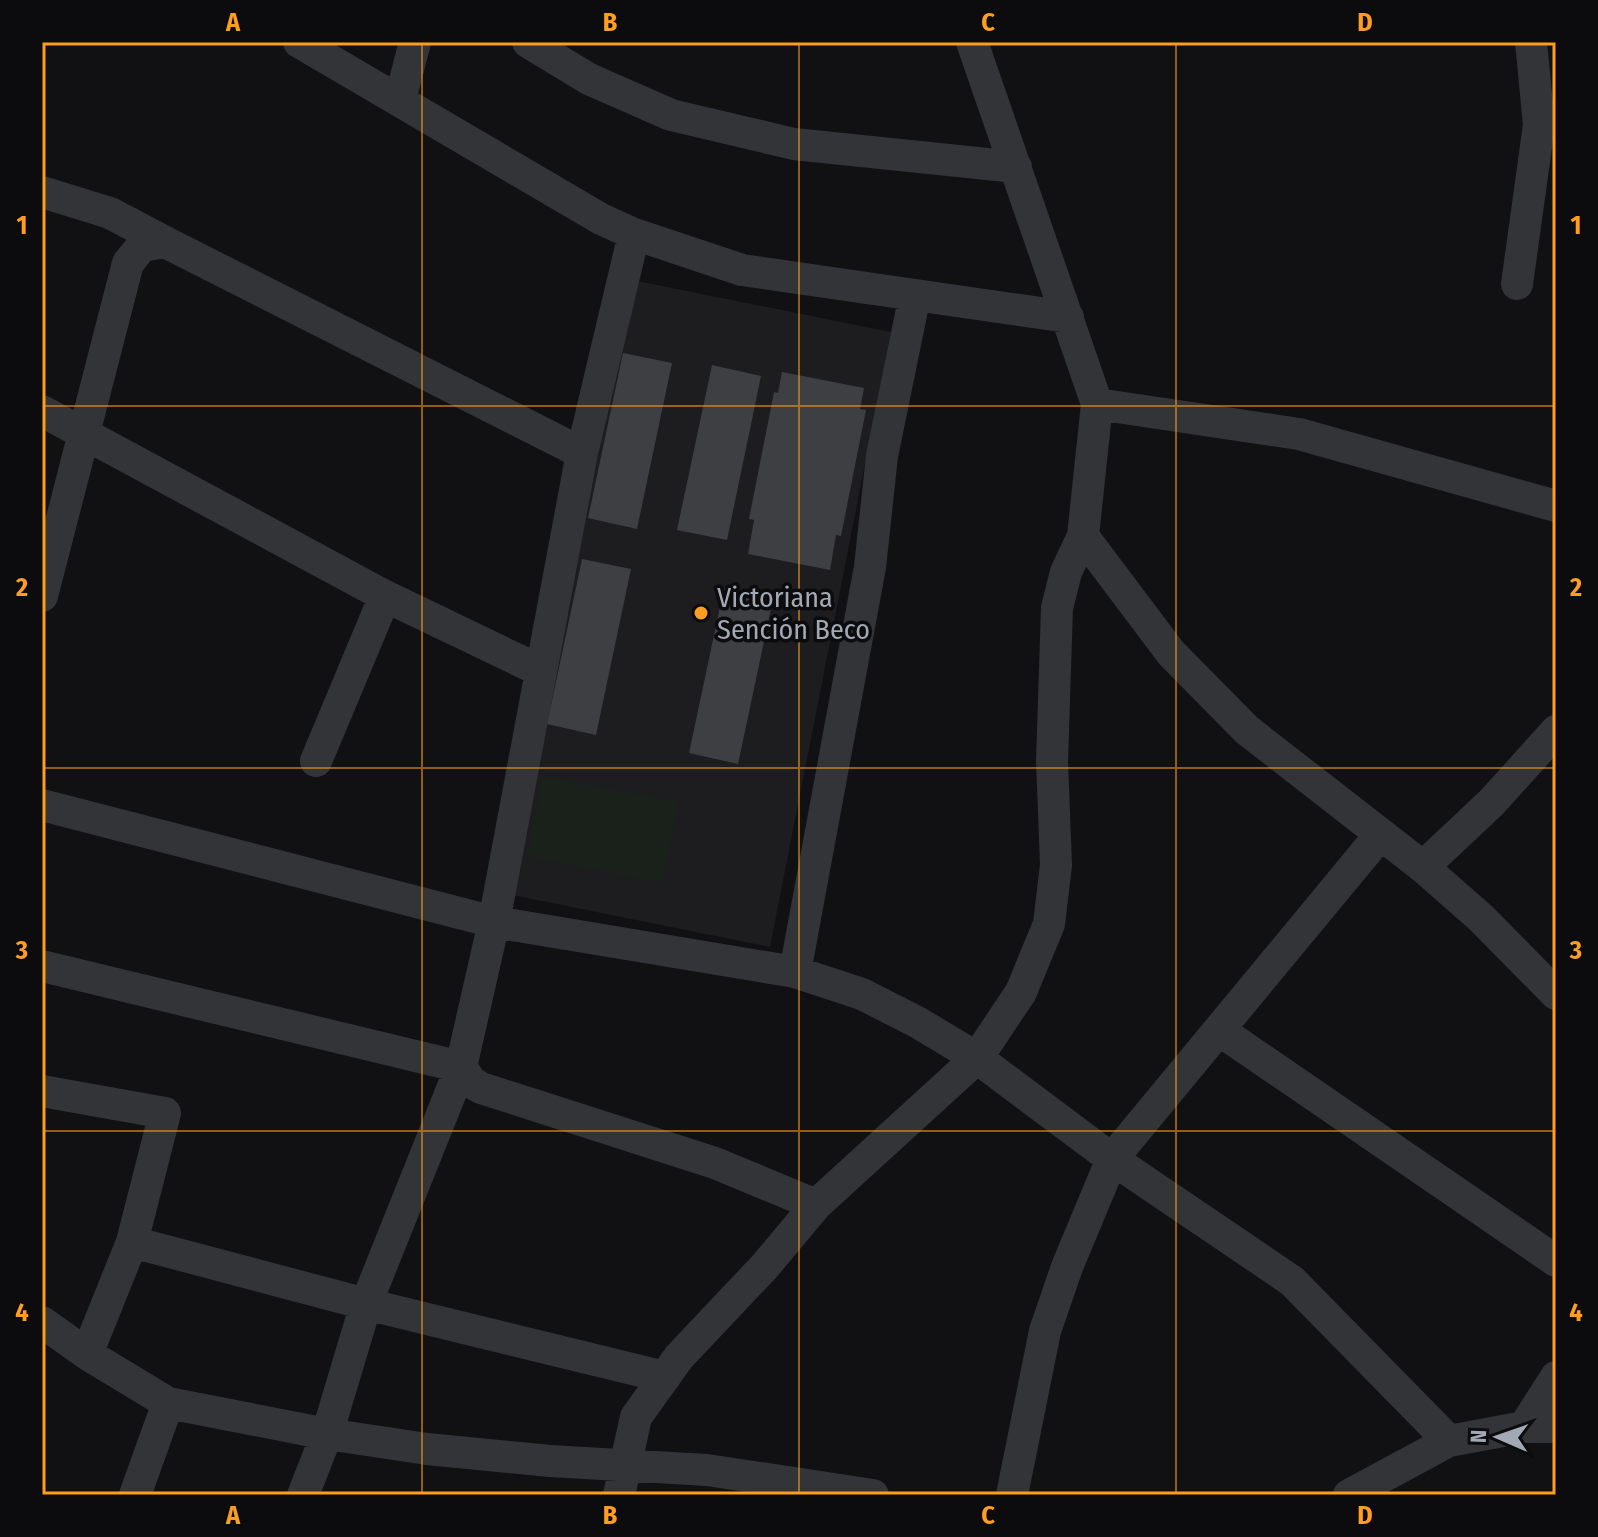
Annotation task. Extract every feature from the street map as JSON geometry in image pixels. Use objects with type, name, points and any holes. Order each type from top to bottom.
[{"type":"street","points":[[299,42],[601,219],[634,234],[742,270],[1068,317]]},
{"type":"street","points":[[400,100],[415,42]]},
{"type":"street","points":[[528,42],[589,79],[671,115],[794,144],[1016,167]]},
{"type":"street","points":[[622,1480],[636,1417],[679,1357],[765,1266],[816,1205],[977,1058],[1021,992],[1049,924],[1056,865],[1052,761],[1057,608],[1066,572],[1083,536],[1097,404],[972,42]]},
{"type":"street","points":[[1517,284],[1548,126],[1531,42]]},
{"type":"street","points":[[42,192],[110,213],[582,453]]},
{"type":"street","points":[[303,1495],[327,1434],[366,1304],[461,1067],[494,922],[582,453],[634,234]]},
{"type":"street","points":[[42,596],[128,263],[142,246],[165,242]]},
{"type":"street","points":[[795,972],[870,567],[882,456],[915,295]]},
{"type":"street","points":[[1097,404],[1299,434],[1556,506]]},
{"type":"street","points":[[42,411],[385,596],[541,671]]},
{"type":"street","points":[[1083,536],[1171,653],[1236,719],[1423,867],[1481,918],[1556,994]]},
{"type":"street","points":[[316,761],[385,596]]},
{"type":"street","points":[[1423,867],[1492,802],[1556,731]]},
{"type":"street","points":[[42,805],[494,922],[795,972],[862,994],[977,1058],[1112,1159],[1292,1281],[1449,1441]]},
{"type":"street","points":[[1012,1495],[1045,1331],[1067,1267],[1112,1159],[1380,835]]},
{"type":"street","points":[[42,966],[461,1067],[471,1082],[481,1088],[715,1163],[816,1205]]},
{"type":"street","points":[[1219,1030],[1556,1261]]},
{"type":"street","points":[[42,1091],[165,1113],[132,1242],[87,1354]]},
{"type":"street","points":[[132,1242],[366,1304],[665,1377]]},
{"type":"street","points":[[42,1322],[87,1354],[168,1403],[327,1434],[427,1449],[550,1461],[622,1480],[704,1482],[873,1495]]},
{"type":"street","points":[[1349,1495],[1449,1441],[1540,1427],[1556,1377]]},
{"type":"street","points":[[135,1495],[168,1403]]},
{"type":"shaded area","name":"Victoriana Sención Beco","points":[[632,280],[891,332],[770,947],[512,895]]},
{"type":"shaded area","points":[[542,776],[679,802],[663,883],[527,857]]},
{"type":"building","points":[[623,353],[672,363],[637,529],[588,518]]},
{"type":"building","points":[[712,365],[761,376],[727,540],[677,530]]},
{"type":"building","points":[[782,372],[864,388],[860,409],[866,410],[841,536],[836,535],[830,570],[748,554],[754,520],[749,519],[774,392],[778,393]]},
{"type":"building","points":[[582,559],[631,569],[596,735],[547,724]]},
{"type":"building","points":[[724,588],[773,599],[738,764],[689,753]]},
{"type":"place","name":"Victoriana Sención Beco","points":[[701,613]]}]
